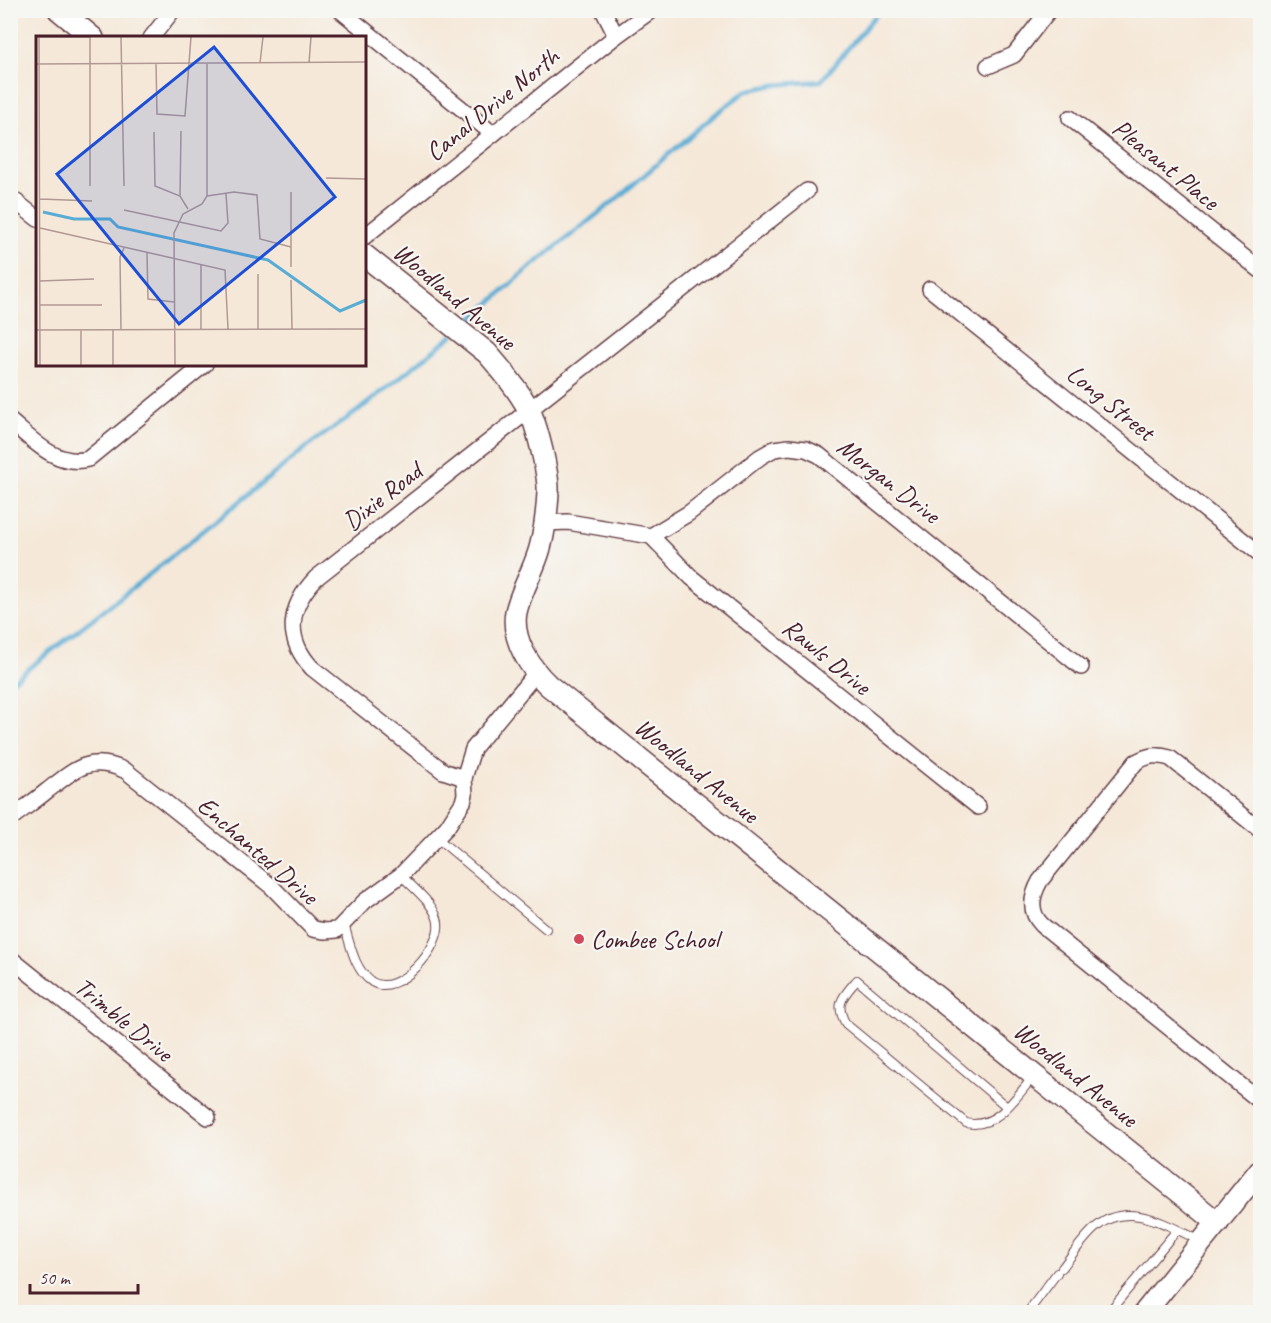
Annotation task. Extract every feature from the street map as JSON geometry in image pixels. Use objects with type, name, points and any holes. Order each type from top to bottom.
[{"type":"street","points":[[59,10],[91,36]]},
{"type":"street","points":[[153,36],[173,10]]},
{"type":"street","points":[[340,10],[493,134]]},
{"type":"street","points":[[603,10],[616,36]]},
{"type":"street","name":"Canal Drive North","points":[[366,235],[616,36],[652,10]]},
{"type":"street","points":[[988,66],[1014,56],[1049,10]]},
{"type":"street","name":"Pleasant Place","points":[[1070,118],[1260,270]]},
{"type":"street","name":"Dixie Road","points":[[464,778],[443,771],[304,660],[296,644],[294,616],[297,602],[316,578],[807,191]]},
{"type":"street","points":[[10,197],[36,217]]},
{"type":"street","name":"Woodland Avenue","points":[[366,257],[460,330],[503,372],[529,410],[547,475],[548,492],[541,547],[516,614],[516,628],[525,656],[536,673],[548,685],[1218,1223]]},
{"type":"street","name":"Long Street","points":[[930,289],[1260,554]]},
{"type":"street","points":[[10,422],[53,455],[68,460],[88,459],[204,366]]},
{"type":"street","name":"Morgan Drive","points":[[651,536],[689,513],[774,449],[789,447],[806,449],[819,455],[1081,667]]},
{"type":"street","points":[[545,523],[568,522],[651,536]]},
{"type":"street","name":"Rawls Drive","points":[[651,536],[692,578],[978,807]]},
{"type":"street","points":[[344,924],[365,901],[401,875],[437,838],[463,802],[464,778],[473,749],[536,673]]},
{"type":"street","points":[[1260,830],[1170,758],[1148,755],[1136,762],[1040,881],[1033,892],[1032,908],[1036,919],[1064,943],[1260,1101]]},
{"type":"street","name":"Enchanted Drive","points":[[10,819],[76,768],[100,764],[115,765],[126,771],[271,886],[313,929],[337,930],[344,924]]},
{"type":"street","name":"Trimble Drive","points":[[10,958],[208,1117]]},
{"type":"street","points":[[1145,1312],[1260,1170]]},
{"type":"lane","points":[[437,838],[546,929]]},
{"type":"lane","points":[[344,924],[357,963],[362,973],[371,981],[378,984],[393,983],[419,967],[438,931],[438,920],[431,908],[401,875]]},
{"type":"lane","points":[[1007,1107],[856,980],[840,1002],[841,1016],[854,1032],[966,1123],[975,1125],[986,1123],[996,1117],[1007,1107],[1034,1076]]},
{"type":"lane","points":[[1028,1312],[1095,1228],[1120,1214],[1149,1218],[1203,1242]]},
{"type":"lane","points":[[1109,1312],[1177,1230]]},
{"type":"waterway","points":[[462,328],[528,269],[746,91],[774,85],[821,81],[880,10]]},
{"type":"waterway","points":[[10,683],[312,443],[359,410],[453,335]]},
{"type":"place","name":"Combee School","points":[[579,939]]}]
